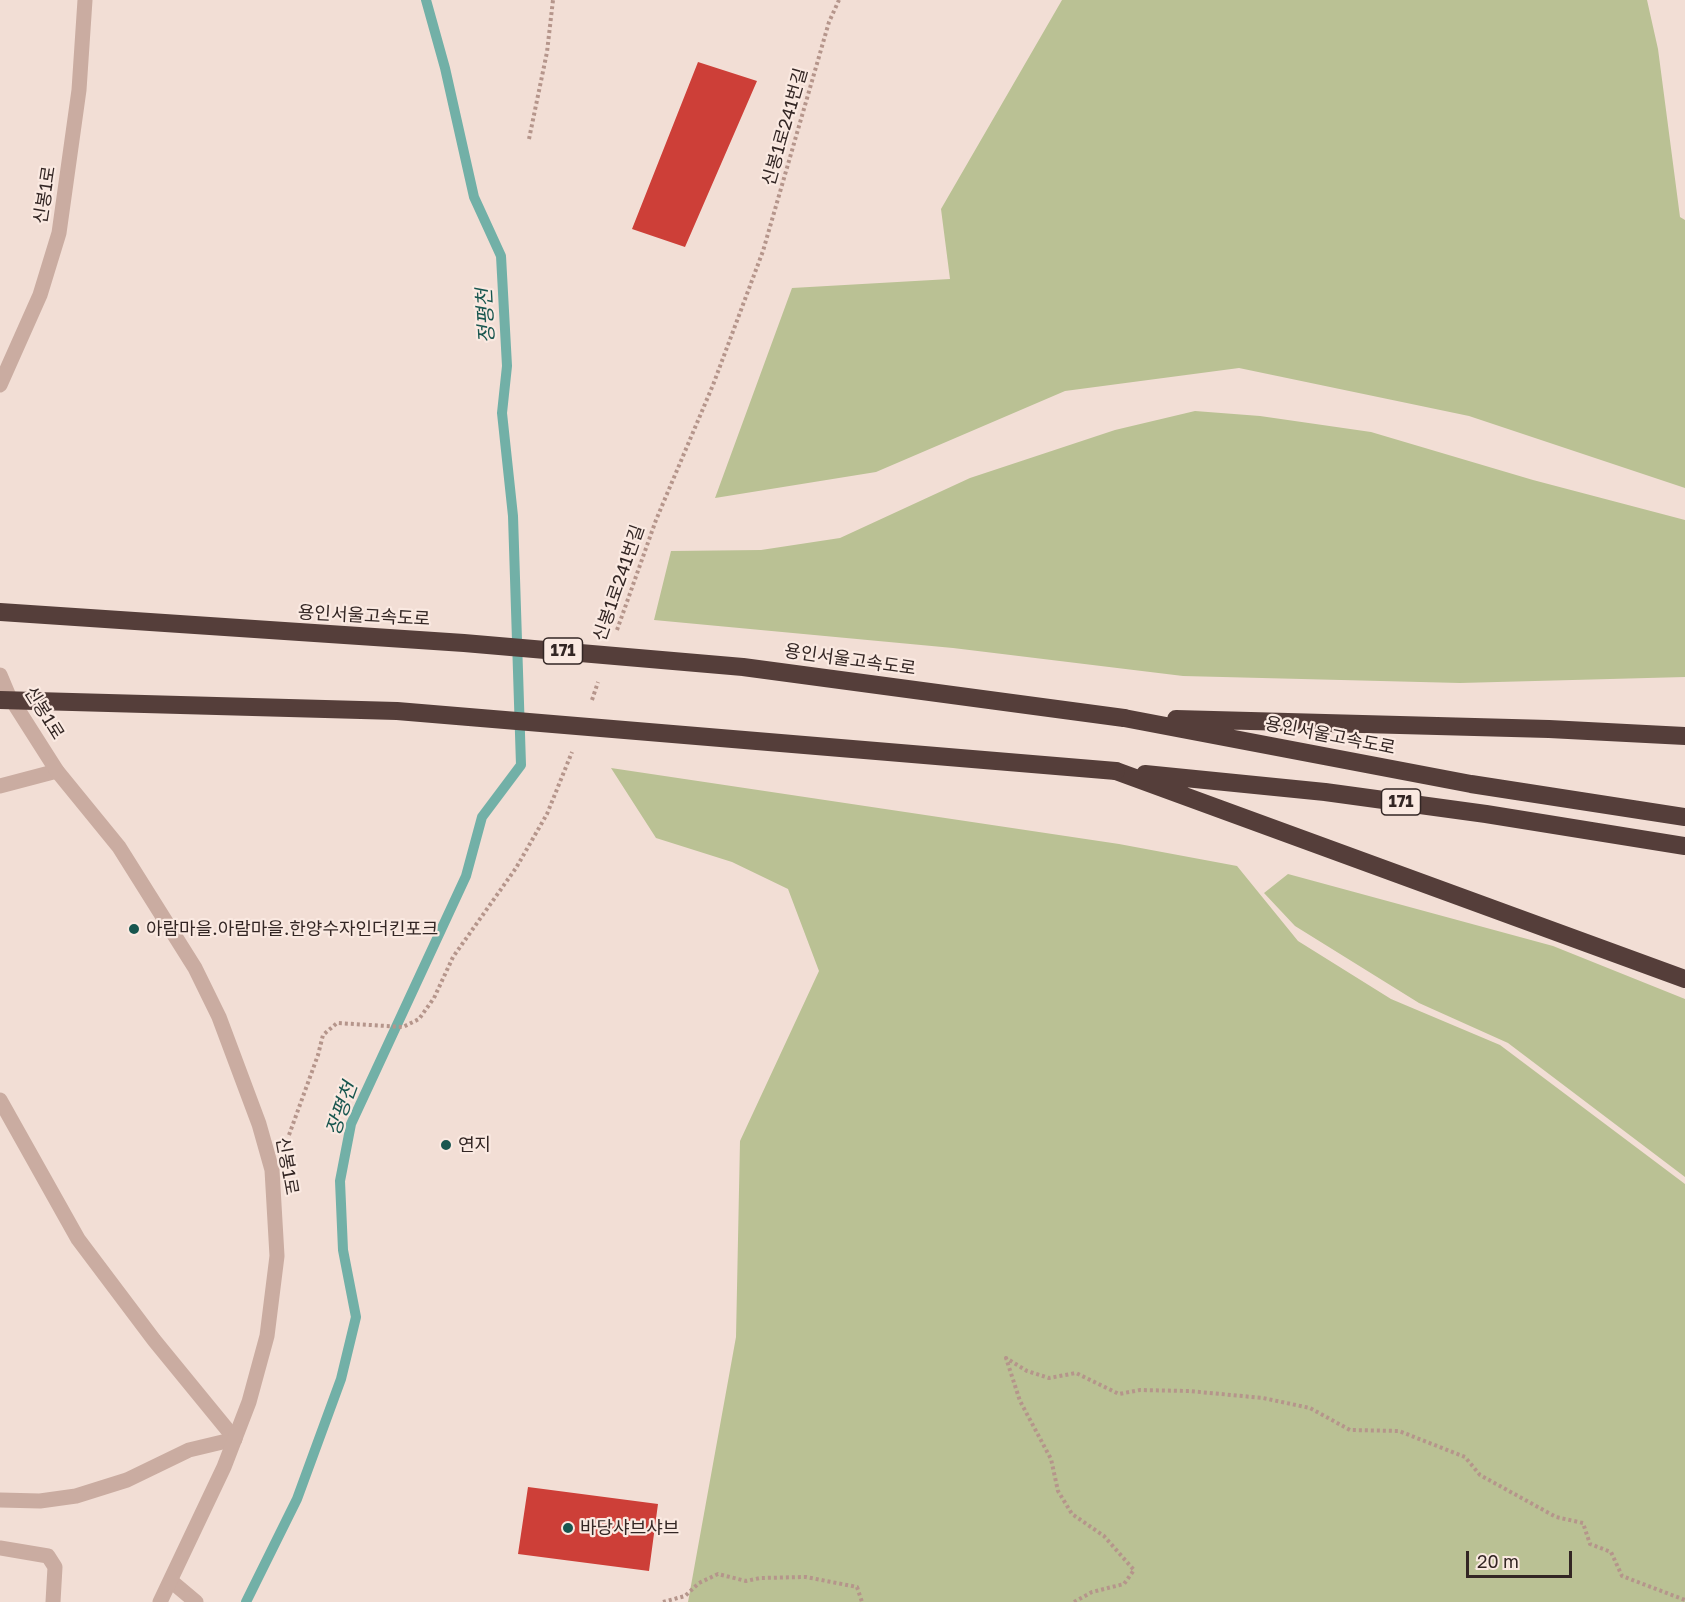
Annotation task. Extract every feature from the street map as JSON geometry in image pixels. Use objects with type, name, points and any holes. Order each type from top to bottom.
[{"type":"highway","name":"용인서울고속도로","points":[[0,612],[464,643],[743,667],[1124,718],[1471,784],[1685,818]]},
{"type":"highway","name":"171","points":[[0,700],[397,711],[1116,771],[1336,793],[1685,846]]},
{"type":"highway","points":[[1124,718],[1549,729],[1685,736]]},
{"type":"highway","points":[[1116,771],[1685,979]]},
{"type":"street","name":"신봉1로","points":[[0,385],[40,295],[59,233],[79,90],[85,0]]},
{"type":"street","name":"신봉1로","points":[[0,675],[8,694],[57,771],[119,848],[195,968],[223,1026],[259,1124],[272,1170],[277,1256],[267,1336],[249,1402],[235,1439],[160,1602]]},
{"type":"street","points":[[0,786],[57,771]]},
{"type":"street","points":[[0,1100],[78,1239],[154,1340],[235,1439],[189,1450],[127,1480],[76,1496],[40,1501],[0,1500]]},
{"type":"street","points":[[0,1548],[48,1556],[55,1567],[53,1602]]},
{"type":"street","points":[[171,1581],[194,1601]]},
{"type":"path","points":[[529,139],[547,52],[553,0]]},
{"type":"path","name":"신봉1로241번길","points":[[613,642],[656,520],[713,386],[763,251],[829,22],[839,0]]},
{"type":"path","points":[[589,707],[601,674]]},
{"type":"path","points":[[272,1170],[295,1122],[323,1035],[337,1023],[403,1027],[419,1019],[434,998],[453,957],[516,868],[547,814],[573,750]]},
{"type":"path","points":[[1074,1602],[1092,1592],[1124,1584],[1134,1570],[1104,1536],[1072,1514],[1058,1491],[1052,1460],[1020,1401],[1006,1358],[1026,1371],[1049,1378],[1077,1373],[1119,1394],[1140,1390],[1179,1391],[1263,1398],[1310,1408],[1350,1430],[1398,1431],[1465,1457],[1480,1475],[1556,1517],[1583,1523],[1590,1544],[1611,1552],[1622,1576],[1685,1600]]},
{"type":"path","points":[[663,1602],[685,1596],[699,1583],[718,1575],[746,1581],[760,1578],[806,1577],[857,1587],[862,1602]]},
{"type":"green space","points":[[1062,0],[1647,0],[1658,49],[1680,217],[1685,220],[1685,488],[1469,416],[1239,368],[1065,391],[876,472],[715,498],[792,288],[950,279],[941,209]]},
{"type":"green space","points":[[1195,411],[1260,416],[1371,432],[1533,480],[1685,520],[1685,677],[1460,683],[1183,676],[953,648],[654,620],[671,551],[761,550],[840,538],[970,478],[1115,430]]},
{"type":"green space","points":[[611,768],[1119,844],[1237,866],[1298,941],[1391,999],[1500,1045],[1685,1184],[1685,1602],[688,1602],[736,1337],[740,1141],[819,971],[788,889],[732,862],[656,838]]},
{"type":"green space","points":[[1288,874],[1553,946],[1685,999],[1685,1177],[1508,1043],[1419,1003],[1295,926],[1264,893]]},
{"type":"building","points":[[698,62],[757,81],[685,247],[632,229]]},
{"type":"building","points":[[528,1487],[658,1504],[649,1571],[518,1554]]},
{"type":"waterway","name":"장평천","points":[[246,1602],[297,1499],[341,1379],[356,1317],[343,1250],[340,1181],[351,1124],[466,876],[482,817],[521,765],[513,516],[502,413],[507,366],[501,256],[474,197],[445,68],[426,0]]},
{"type":"place","name":"아람마을.아람마을.한양수자인더킨포크","points":[[134,929]]},
{"type":"place","name":"연지","points":[[446,1145]]},
{"type":"place","name":"바당샤브샤브","points":[[568,1528]]},
{"type":"water label","name":"정평천","points":[[486,316]]}]
